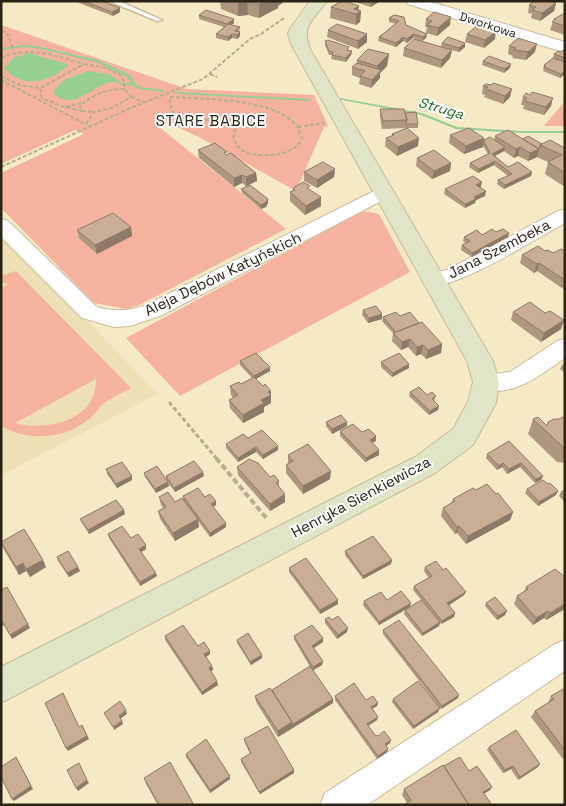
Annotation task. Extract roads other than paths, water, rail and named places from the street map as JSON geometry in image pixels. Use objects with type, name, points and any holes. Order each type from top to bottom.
[{"type":"street","points":[[319,1],[300,25],[297,37],[320,84],[480,361],[486,382],[515,380],[565,347]]},
{"type":"street","name":"Dworkowa","points":[[413,1],[523,36],[565,47]]},
{"type":"street","name":"Aleja Dębów Katyńskich","points":[[1,224],[90,313],[114,318],[130,318],[152,311],[384,192]]},
{"type":"street","name":"Jana Szembeka","points":[[432,280],[453,275],[565,215]]},
{"type":"street","name":"Henryka Sienkiewicza","points":[[1,686],[425,466],[463,437],[482,403],[486,382]]},
{"type":"street","points":[[338,805],[565,654]]},
{"type":"lane","points":[[112,1],[159,20]]},
{"type":"waterway","name":"Struga","points":[[1,49],[23,46],[36,47],[97,61],[129,76],[133,84]]},
{"type":"waterway","points":[[122,84],[133,84]]},
{"type":"waterway","name":"Struga","points":[[133,84],[139,88],[163,91]]},
{"type":"waterway","name":"Struga","points":[[178,93],[309,100]]},
{"type":"waterway","name":"Struga","points":[[342,99],[422,114],[456,128],[520,132],[565,132]]},
{"type":"district","name":"STARE BABICE","points":[[211,121]]}]
